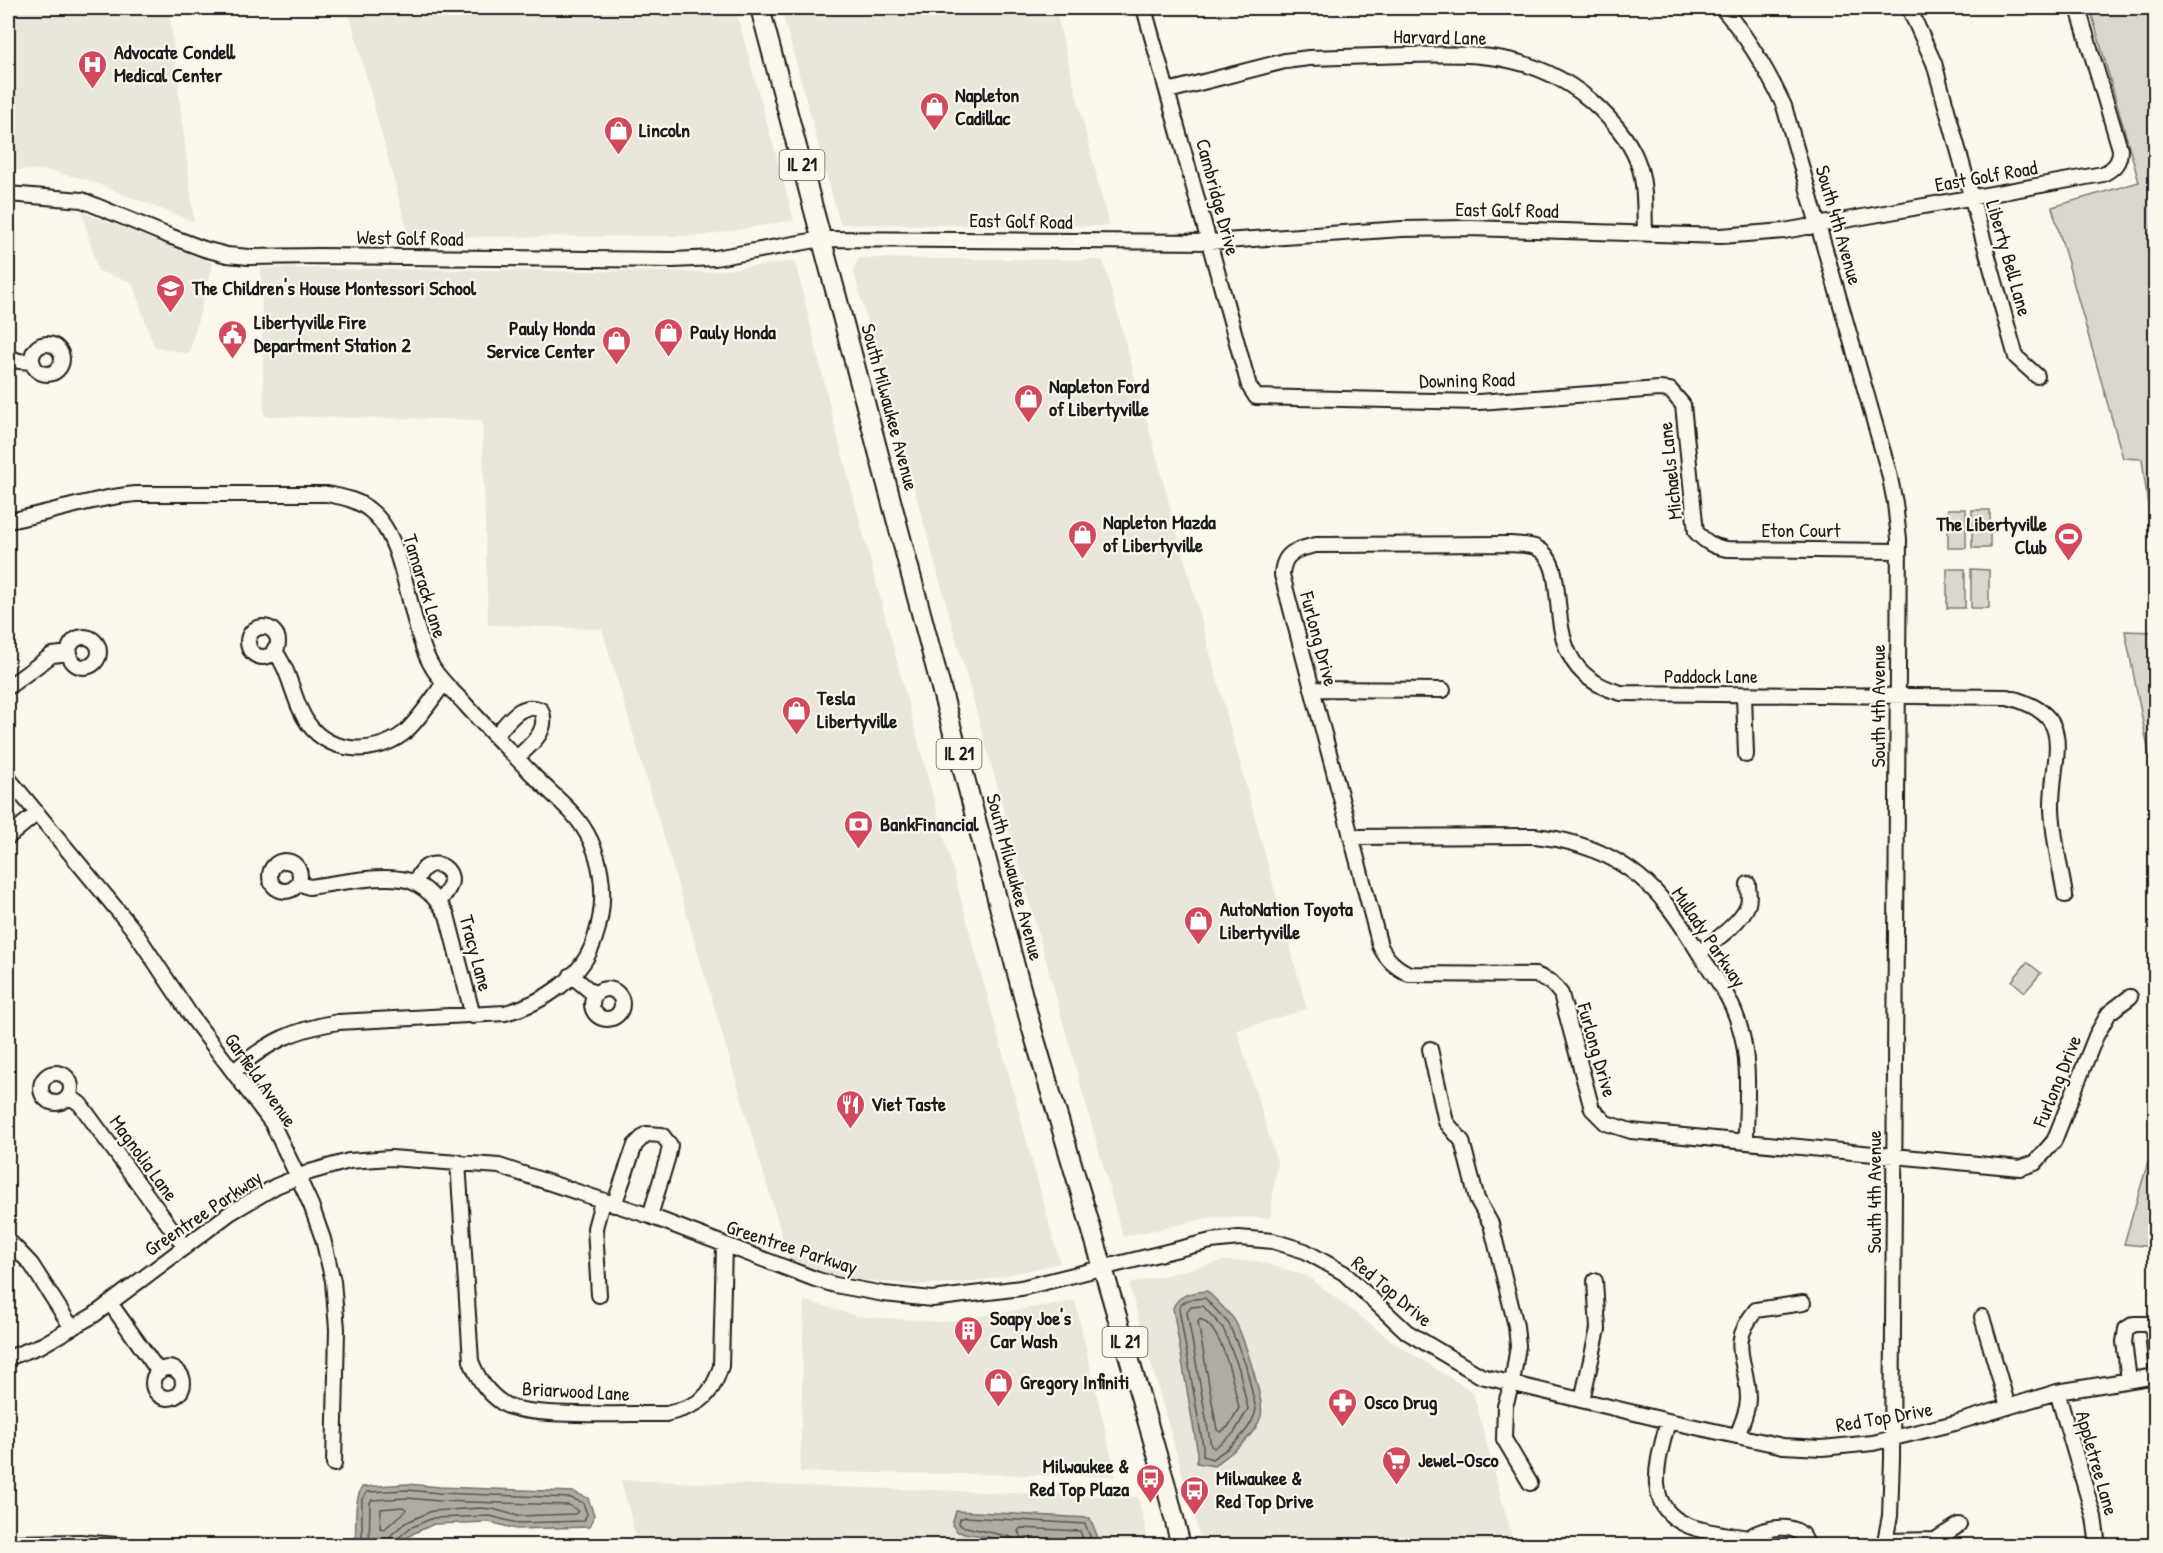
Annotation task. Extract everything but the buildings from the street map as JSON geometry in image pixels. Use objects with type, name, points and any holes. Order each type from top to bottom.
[{"type":"main road","name":"South Milwaukee Avenue","points":[[760,8],[1031,1026],[1165,1482],[1181,1545]]},
{"type":"street","name":"Cambridge Drive","points":[[1144,8],[1254,400]]},
{"type":"street","name":"South 4th Avenue","points":[[1722,8],[1736,24],[1766,69],[1784,106],[1889,473],[1895,503],[1899,551],[1892,1439],[1890,1516],[1884,1543]]},
{"type":"street","name":"Liberty Bell Lane","points":[[1909,8],[1934,63],[2016,357],[2037,376]]},
{"type":"street","name":"East Golf Road","points":[[822,239],[1210,242],[1447,228],[1721,236],[1819,226],[2103,174],[2112,170],[2120,158],[2120,149],[2078,8]]},
{"type":"street","name":"Harvard Lane","points":[[1168,92],[1285,61],[1309,58],[1464,54],[1505,58],[1536,67],[1563,80],[1589,99],[1613,122],[1631,147],[1641,171],[1646,233]]},
{"type":"street","name":"West Golf Road","points":[[8,194],[82,200],[204,249],[227,255],[673,260],[715,258],[822,239]]},
{"type":"street","points":[[8,357],[32,362]]},
{"type":"street","name":"Downing Road","points":[[1254,400],[1479,402],[1659,389],[1680,390]]},
{"type":"street","name":"Michaels Lane","points":[[1680,390],[1696,532],[1705,541]]},
{"type":"street","name":"Tamarack Lane","points":[[8,521],[42,515],[112,496],[136,494],[327,494],[346,497],[359,503],[373,512],[385,525],[393,543],[423,648],[430,664],[444,683],[574,816],[593,848],[603,885],[599,927],[593,945],[561,988],[524,1008],[505,1013],[338,1022],[315,1026],[281,1037],[254,1054],[234,1071]]},
{"type":"street","name":"Eton Court","points":[[1705,541],[1714,547],[1727,549],[1899,551]]},
{"type":"street","name":"Paddock Lane","points":[[1288,557],[1297,549],[1316,545],[1510,544],[1536,547],[1551,562],[1555,574],[1560,627],[1566,648],[1583,673],[1594,682],[1621,693],[2007,697],[2021,700],[2037,708],[2050,720],[2056,732],[2058,747],[2052,807],[2065,895]]},
{"type":"street","name":"Furlong Drive","points":[[1288,557],[1283,565],[1282,575],[1380,946],[1386,959],[1398,969],[1409,974],[1536,975],[1551,982],[1561,994],[1592,1109],[1606,1123],[1631,1131],[2020,1168],[2035,1163],[2054,1141],[2096,1036],[2109,1012],[2130,997]]},
{"type":"street","points":[[274,650],[284,662],[304,719],[321,738],[339,747],[365,749],[390,742],[406,731],[444,683]]},
{"type":"street","points":[[8,687],[52,656],[70,653]]},
{"type":"street","points":[[1312,689],[1443,690]]},
{"type":"street","points":[[1744,695],[1746,755]]},
{"type":"street","points":[[495,735],[523,708],[532,706],[541,710],[544,718],[543,729],[517,758]]},
{"type":"street","name":"Garfield Avenue","points":[[8,778],[133,929],[191,1016],[272,1123],[312,1205],[333,1281],[337,1329],[334,1464]]},
{"type":"street","points":[[8,837],[37,813]]},
{"type":"street","name":"Mullady Parkway","points":[[1351,837],[1535,836],[1561,838],[1617,860],[1644,881],[1665,902],[1730,999],[1741,1028],[1746,1059],[1746,1142]]},
{"type":"street","name":"Tracy Lane","points":[[415,883],[424,868],[433,864],[444,866],[451,880],[448,890],[439,902]]},
{"type":"street","name":"Tracy Lane","points":[[298,884],[309,887],[387,877],[415,883],[439,902],[447,915],[473,1016]]},
{"type":"street","points":[[1699,953],[1727,931],[1740,917],[1748,903],[1748,884]]},
{"type":"street","points":[[571,975],[595,995]]},
{"type":"street","points":[[1430,1049],[1446,1122],[1462,1141],[1477,1198],[1491,1224],[1516,1326],[1518,1346],[1512,1383],[1505,1406],[1504,1438],[1530,1483]]},
{"type":"street","name":"Magnolia Lane","points":[[69,1096],[81,1104],[185,1247]]},
{"type":"street","points":[[599,1295],[595,1228],[635,1144],[646,1134],[662,1135],[670,1144],[650,1216]]},
{"type":"street","name":"Greentree Parkway","points":[[8,1358],[42,1345],[72,1328],[110,1303],[230,1213],[276,1186],[349,1161],[391,1158],[500,1166],[650,1216],[724,1246],[835,1285],[899,1296],[932,1299],[1021,1288],[1103,1268]]},
{"type":"street","name":"Briarwood Lane","points":[[458,1162],[471,1361],[479,1380],[492,1395],[518,1410],[541,1413],[666,1414],[702,1401],[716,1384],[721,1366],[724,1246]]},
{"type":"street","name":"Red Top Drive","points":[[1103,1268],[1211,1241],[1239,1238],[1273,1241],[1305,1251],[1344,1273],[1407,1332],[1481,1376],[1783,1446],[1822,1448],[1873,1443],[1955,1424],[2057,1392],[2156,1376]]},
{"type":"street","points":[[8,1240],[31,1264],[72,1328]]},
{"type":"street","points":[[1582,1400],[1598,1329],[1595,1281]]},
{"type":"street","points":[[110,1303],[159,1371]]},
{"type":"street","points":[[1737,1436],[1748,1403],[1747,1377],[1739,1345],[1744,1327],[1756,1310],[1803,1303]]},
{"type":"street","points":[[1982,1317],[2008,1407]]},
{"type":"street","points":[[2129,1380],[2124,1342],[2126,1329],[2134,1324],[2142,1322],[2148,1324],[2153,1330],[2156,1365]]},
{"type":"street","name":"Appletree Lane","points":[[2057,1392],[2094,1516],[2098,1545]]},
{"type":"street","points":[[1668,1421],[1657,1464],[1656,1482],[1661,1501],[1675,1518],[1689,1526],[1751,1542],[1758,1531],[1785,1528],[1804,1535],[1807,1545]]},
{"type":"street","points":[[1884,1543],[1935,1540],[1959,1525]]},
{"type":"street","points":[[8,1543],[80,1542],[129,1545]]},
{"type":"shaded area","name":"Advocate Condell Medical Center","points":[[8,8],[169,8],[194,222],[85,179],[45,170],[8,170]]},
{"type":"shaded area","points":[[348,8],[735,8],[794,220],[701,236],[409,237]]},
{"type":"shaded area","points":[[781,8],[1055,8],[1109,226],[840,224]]},
{"type":"shaded area","points":[[2090,8],[2155,8],[2155,551],[2142,459],[2123,458],[2052,207],[2139,182]]},
{"type":"shaded area","name":"The Children's House Montessori School","points":[[82,212],[213,263],[189,354],[154,346],[132,282],[98,271]]},
{"type":"shaded area","points":[[859,258],[1103,260],[1307,1009],[1237,1030],[1277,1162],[1270,1218],[1214,1217],[1123,1237],[853,270]]},
{"type":"shaded area","points":[[795,261],[834,423],[1060,1263],[975,1282],[917,1285],[861,1280],[791,1266],[602,629],[488,625],[482,420],[264,416],[261,268],[707,272]]},
{"type":"shaded area","points":[[1948,509],[1966,509],[1966,548],[1948,548]]},
{"type":"shaded area","points":[[1972,510],[1990,510],[1990,548],[1972,548]]},
{"type":"shaded area","points":[[1947,569],[1965,569],[1965,608],[1947,608]]},
{"type":"shaded area","points":[[1971,569],[1989,570],[1989,608],[1971,608]]},
{"type":"shaded area","points":[[2125,631],[2155,632],[2155,784]]},
{"type":"shaded area","points":[[2027,962],[2041,973],[2025,992],[2012,981]]},
{"type":"shaded area","points":[[2155,1138],[2155,1247],[2124,1244]]},
{"type":"shaded area","points":[[1223,1261],[1258,1261],[1307,1276],[1392,1341],[1473,1392],[1514,1545],[1202,1545],[1129,1284]]},
{"type":"shaded area","points":[[804,1300],[856,1316],[941,1322],[1075,1301],[1116,1476],[800,1472]]},
{"type":"shaded area","points":[[621,1480],[1138,1497],[1149,1545],[638,1545]]},
{"type":"water","points":[[1207,1291],[1237,1325],[1252,1366],[1261,1408],[1258,1424],[1248,1438],[1214,1466],[1197,1463],[1197,1448],[1173,1308],[1183,1297]]},
{"type":"water","points":[[407,1484],[573,1492],[588,1498],[594,1515],[590,1527],[516,1529],[490,1522],[434,1524],[414,1533],[398,1545],[355,1543],[356,1507],[362,1487]]},
{"type":"water","points":[[956,1511],[1090,1518],[1101,1545],[1015,1545],[958,1532],[952,1525]]},
{"type":"place","name":"Advocate Condell Medical Center","points":[[93,90]]},
{"type":"place","name":"Napleton Cadillac","points":[[934,132]]},
{"type":"place","name":"Lincoln","points":[[618,156]]},
{"type":"place","name":"The Children's House Montessori School","points":[[171,314]]},
{"type":"place","name":"Pauly Honda","points":[[669,358]]},
{"type":"place","name":"Libertyville Fire Department Station 2","points":[[233,360]]},
{"type":"place","name":"Pauly Honda Service Center","points":[[616,366]]},
{"type":"place","name":"Napleton Ford of Libertyville","points":[[1028,424]]},
{"type":"place","name":"Napleton Mazda of Libertyville","points":[[1082,560]]},
{"type":"place","name":"The Libertyville Club","points":[[2068,562]]},
{"type":"place","name":"Tesla Libertyville","points":[[796,736]]},
{"type":"place","name":"BankFinancial","points":[[859,850]]},
{"type":"place","name":"AutoNation Toyota Libertyville","points":[[1199,946]]},
{"type":"place","name":"Viet Taste","points":[[850,1130]]},
{"type":"place","name":"Soapy Joe's Car Wash","points":[[969,1356]]},
{"type":"place","name":"Gregory Infiniti","points":[[999,1408]]},
{"type":"place","name":"Osco Drug","points":[[1343,1428]]},
{"type":"place","name":"Jewel-Osco","points":[[1397,1486]]},
{"type":"place","name":"Milwaukee & Red Top Plaza","points":[[1150,1504]]},
{"type":"place","name":"Milwaukee & Red Top Drive","points":[[1195,1516]]}]
